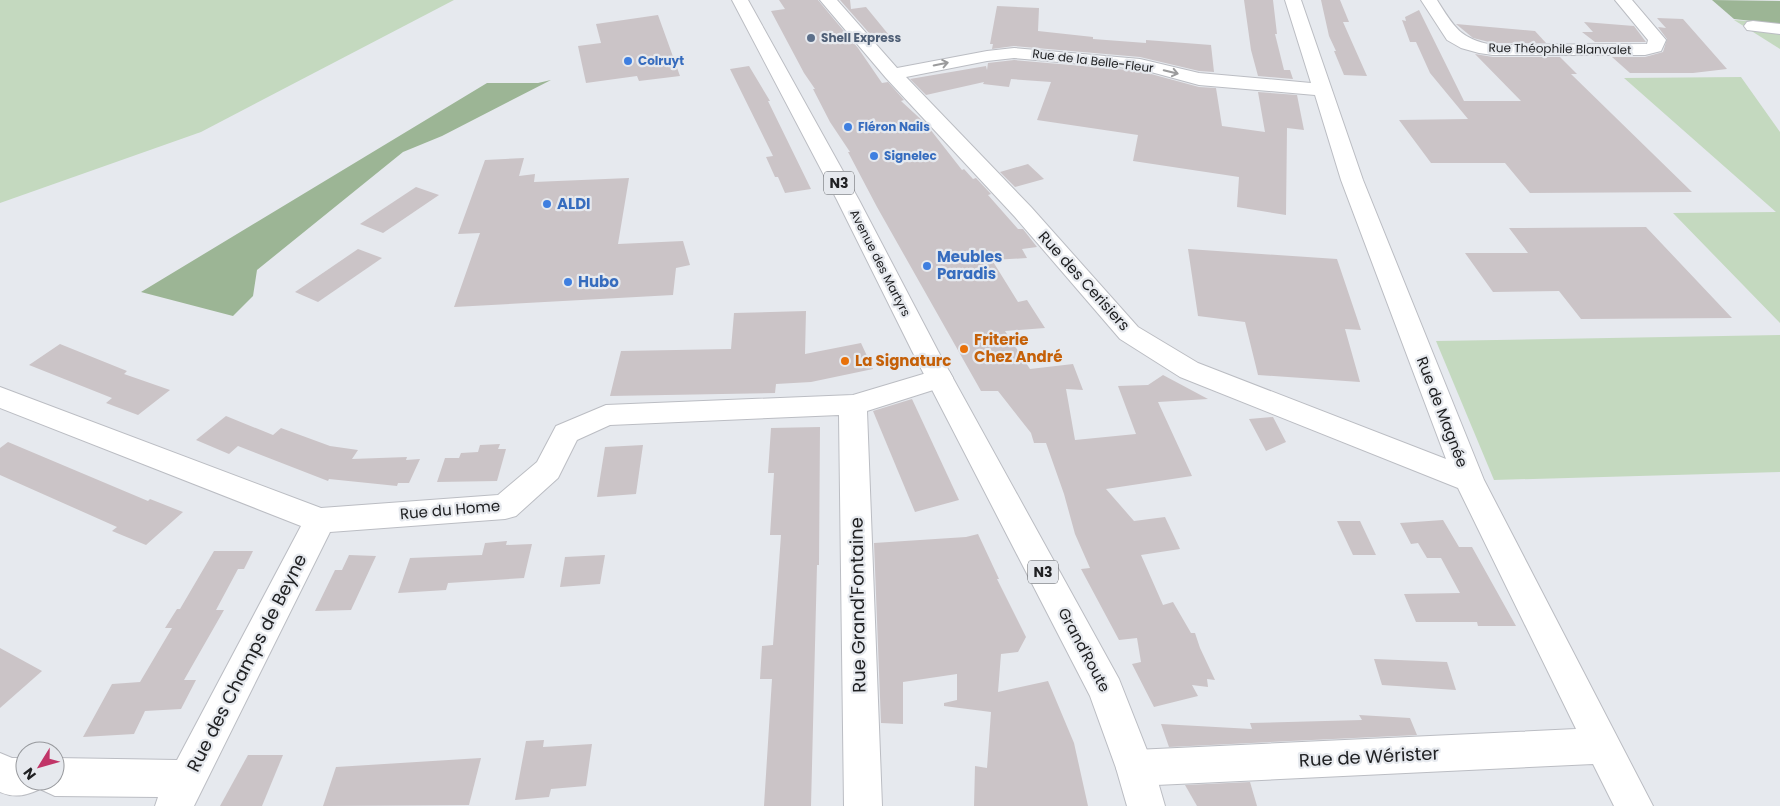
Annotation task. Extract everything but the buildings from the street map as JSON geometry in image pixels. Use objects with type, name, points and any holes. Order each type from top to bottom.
[{"type":"street","name":"Avenue des Martyrs","points":[[740,0],[848,200],[937,374]]},
{"type":"street","name":"Rue des Cerisiers","points":[[828,0],[893,74],[1023,212],[1130,333],[1190,370],[1469,480]]},
{"type":"street","name":"Rue de Magnée","points":[[1293,0],[1352,180],[1469,480],[1634,806]]},
{"type":"street","name":"Rue Théophile Blanvalet","points":[[1429,0],[1454,39],[1468,46],[1493,50],[1646,50],[1655,47],[1657,40],[1623,0]]},
{"type":"street","points":[[1753,26],[1780,29]]},
{"type":"street","name":"Rue de la Belle-Fleur","points":[[893,74],[987,56],[1014,53],[1140,64],[1199,79],[1323,90]]},
{"type":"street","name":"Rue du Home","points":[[0,397],[320,520],[505,507],[548,470],[566,433],[606,415],[853,404],[937,374]]},
{"type":"street","name":"Grand'Route","points":[[937,374],[1106,691],[1135,768],[1146,806]]},
{"type":"street","name":"Rue Grand'Fontaine","points":[[853,404],[863,806]]},
{"type":"street","name":"Rue des Champs de Beyne","points":[[181,793],[320,520]]},
{"type":"street","name":"Rue de Wérister","points":[[1135,768],[1603,746]]},
{"type":"street","points":[[0,772],[9,777],[15,777]]},
{"type":"street","points":[[65,778],[181,793]]},
{"type":"green space","points":[[0,0],[454,0],[201,132],[0,203]]},
{"type":"green space","points":[[1712,0],[1780,1],[1780,24],[1734,19]]},
{"type":"green space","points":[[1734,20],[1780,24],[1780,49]]},
{"type":"green space","points":[[1741,77],[1780,132],[1780,323],[1673,213],[1776,212],[1624,78]]},
{"type":"green space","points":[[551,80],[442,136],[403,152],[257,270],[253,296],[233,316],[141,292],[487,83],[538,83]]},
{"type":"green space","points":[[1780,335],[1780,472],[1494,480],[1436,341]]},
{"type":"place","name":"Shell Express","points":[[811,38]]},
{"type":"place","name":"Colruyt","points":[[628,61]]},
{"type":"place","name":"Fléron Nails","points":[[848,127]]},
{"type":"place","name":"Signelec","points":[[874,156]]},
{"type":"place","name":"ALDI","points":[[547,204]]},
{"type":"place","name":"Meubles Paradis","points":[[927,266]]},
{"type":"place","name":"Hubo","points":[[568,282]]},
{"type":"place","name":"Friterie Chez André","points":[[964,349]]},
{"type":"place","name":"La Signaturc","points":[[845,361]]}]
